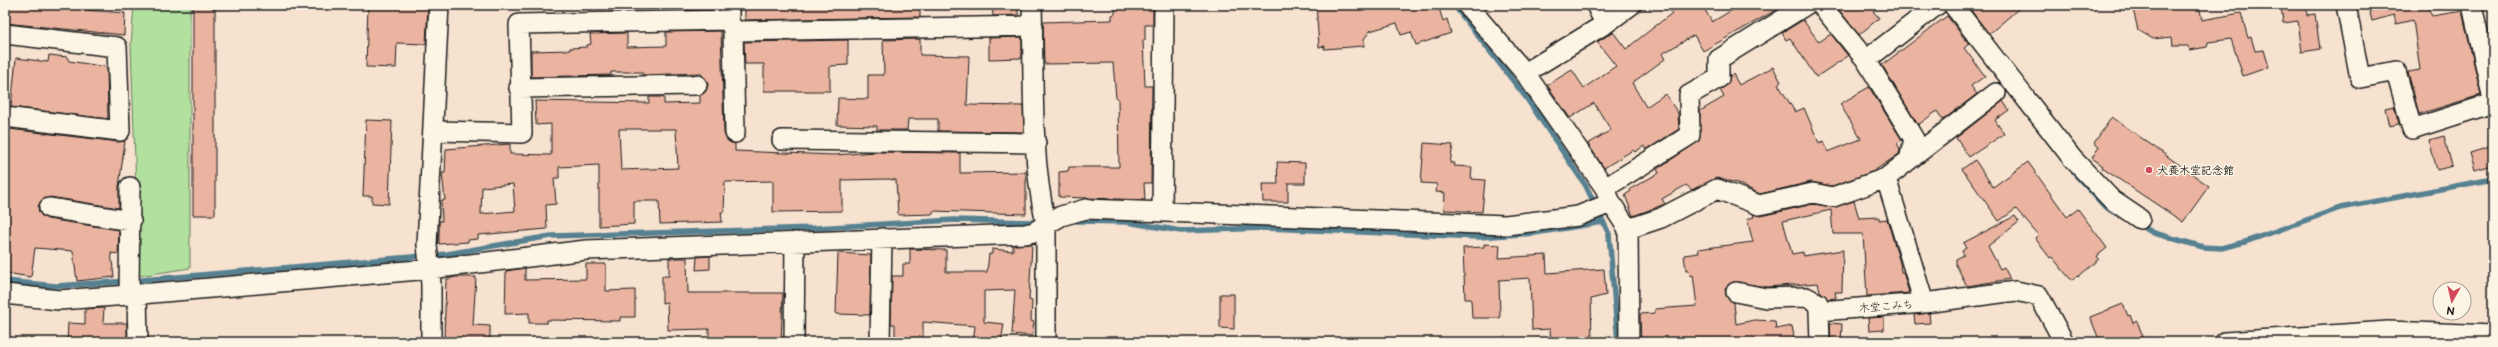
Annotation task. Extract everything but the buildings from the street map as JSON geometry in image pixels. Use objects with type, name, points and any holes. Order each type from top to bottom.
[{"type":"street","points":[[430,342],[429,260],[439,5]]},
{"type":"street","points":[[1032,5],[1036,143],[1042,206],[1046,224],[1046,342]]},
{"type":"street","points":[[1162,212],[1164,5]]},
{"type":"street","points":[[1467,5],[1525,73],[1608,195],[1628,229],[1629,342]]},
{"type":"street","points":[[1596,5],[1606,24]]},
{"type":"street","points":[[1525,73],[1606,24],[1631,5]]},
{"type":"street","points":[[5,294],[59,300],[132,288],[429,260],[586,250],[1024,234],[1034,232],[1061,216],[1086,209],[1469,226],[1506,225],[1578,216],[1690,134],[1690,94],[1719,78],[1720,59],[1806,5]]},
{"type":"street","points":[[1821,5],[1866,60],[1914,139],[1909,160]]},
{"type":"street","points":[[1866,60],[1937,5]]},
{"type":"street","points":[[1953,5],[2072,158],[2112,200],[2140,220]]},
{"type":"street","points":[[2346,5],[2360,78],[2396,71],[2412,129],[2493,103]]},
{"type":"street","points":[[2472,5],[2493,100]]},
{"type":"street","points":[[434,131],[522,133],[519,24],[731,19],[1033,26]]},
{"type":"street","points":[[731,19],[735,133]]},
{"type":"street","points":[[5,34],[117,47],[120,131],[5,117]]},
{"type":"street","points":[[520,88],[697,85]]},
{"type":"street","points":[[1628,229],[1662,218],[1717,189],[1759,205],[1813,193],[1833,197],[1886,178],[1996,93]]},
{"type":"street","points":[[782,140],[1036,143]]},
{"type":"street","name":"木堂こみち","points":[[1819,311],[1924,303],[1886,178]]},
{"type":"street","points":[[130,187],[132,288],[138,342]]},
{"type":"street","points":[[49,208],[131,221]]},
{"type":"street","points":[[880,342],[882,238]]},
{"type":"street","points":[[794,342],[795,242]]},
{"type":"street","points":[[1924,303],[2016,291],[2039,296],[2064,342]]},
{"type":"street","points":[[1736,292],[1766,298],[1806,297],[1818,303],[1820,342]]},
{"type":"street","points":[[2225,342],[2388,331],[2493,335]]},
{"type":"green space","points":[[134,5],[190,5],[190,268],[139,276],[131,45]]},
{"type":"waterway","points":[[1454,5],[1525,96],[1586,186],[1609,234],[1618,342]]},
{"type":"waterway","points":[[2074,173],[2105,207],[2115,213]]},
{"type":"waterway","points":[[2139,225],[2154,233],[2203,247],[2221,248],[2245,242],[2340,208],[2493,179]]},
{"type":"waterway","points":[[5,281],[56,286],[142,280],[447,254],[551,236],[815,228],[954,220],[1033,222]]},
{"type":"waterway","points":[[1077,221],[1127,222],[1181,231],[1266,228],[1479,237],[1535,233],[1603,222]]},
{"type":"place","name":"犬養木堂記念館","points":[[2149,170]]}]
